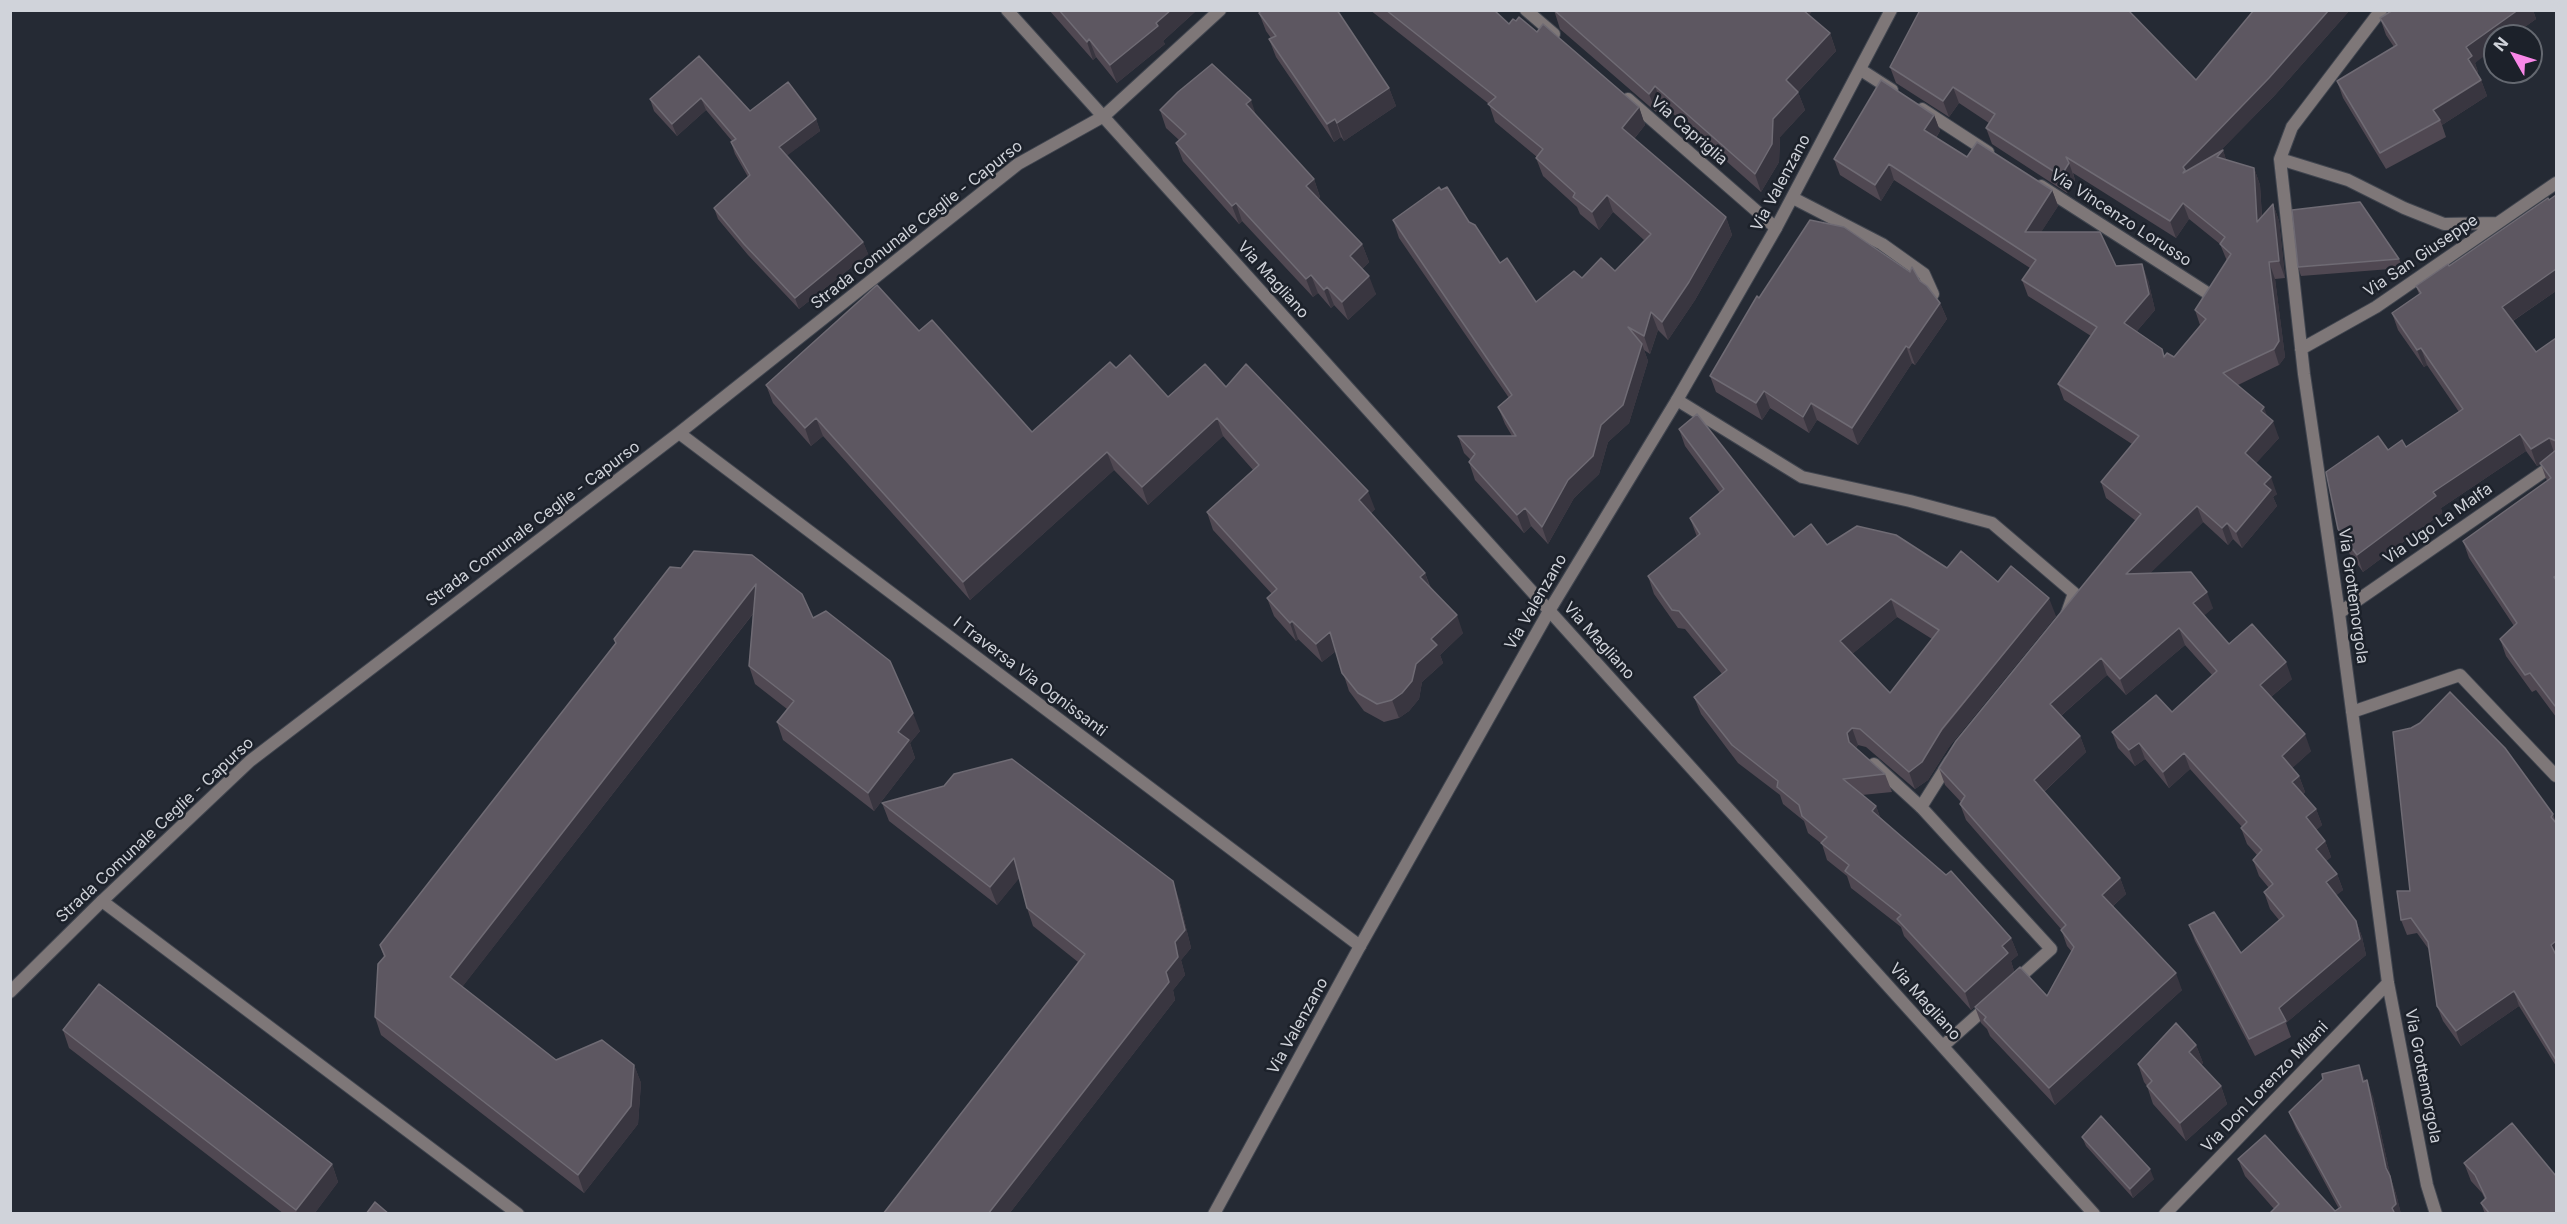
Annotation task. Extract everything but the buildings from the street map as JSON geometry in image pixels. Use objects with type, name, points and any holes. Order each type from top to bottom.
[{"type":"street","name":"Via Magliano","points":[[1007,10],[2094,1214]]},
{"type":"street","name":"Strada Comunale Ceglie - Capurso","points":[[10,992],[102,900],[250,761],[679,433],[1018,164],[1104,116],[1220,10]]},
{"type":"street","points":[[1526,10],[1562,42]]},
{"type":"street","name":"Via Valenzano","points":[[1214,1214],[1360,946],[1549,611],[1677,400],[1793,198],[1892,10]]},
{"type":"street","name":"Via Grottemorgola","points":[[2381,10],[2292,128],[2280,159],[2301,350],[2339,613],[2388,983],[2427,1185],[2436,1214]]},
{"type":"street","points":[[1861,70],[2001,160]]},
{"type":"street","name":"Via Capriglia","points":[[1616,88],[1776,228]]},
{"type":"street","points":[[2280,159],[2348,180],[2404,208],[2444,224],[2498,223]]},
{"type":"street","name":"Via Vincenzo Lorusso","points":[[2031,180],[2212,296]]},
{"type":"street","name":"Via San Giuseppe","points":[[2301,350],[2376,307],[2556,183]]},
{"type":"street","points":[[1793,198],[1882,244],[1924,274],[1933,294]]},
{"type":"street","points":[[1677,400],[1802,477],[1910,501],[1992,523],[2074,593],[2060,624]]},
{"type":"street","name":"I Traversa Via Ognissanti","points":[[679,433],[1360,946]]},
{"type":"street","name":"Via Ugo La Malfa","points":[[2339,613],[2556,463]]},
{"type":"street","points":[[2352,712],[2460,675],[2556,777]]},
{"type":"street","points":[[1921,807],[1955,752]]},
{"type":"street","points":[[1862,753],[1921,807],[2051,949],[1943,1046]]},
{"type":"street","points":[[102,900],[518,1214]]},
{"type":"street","name":"Via Don Lorenzo Milani","points":[[2165,1214],[2388,983]]}]
